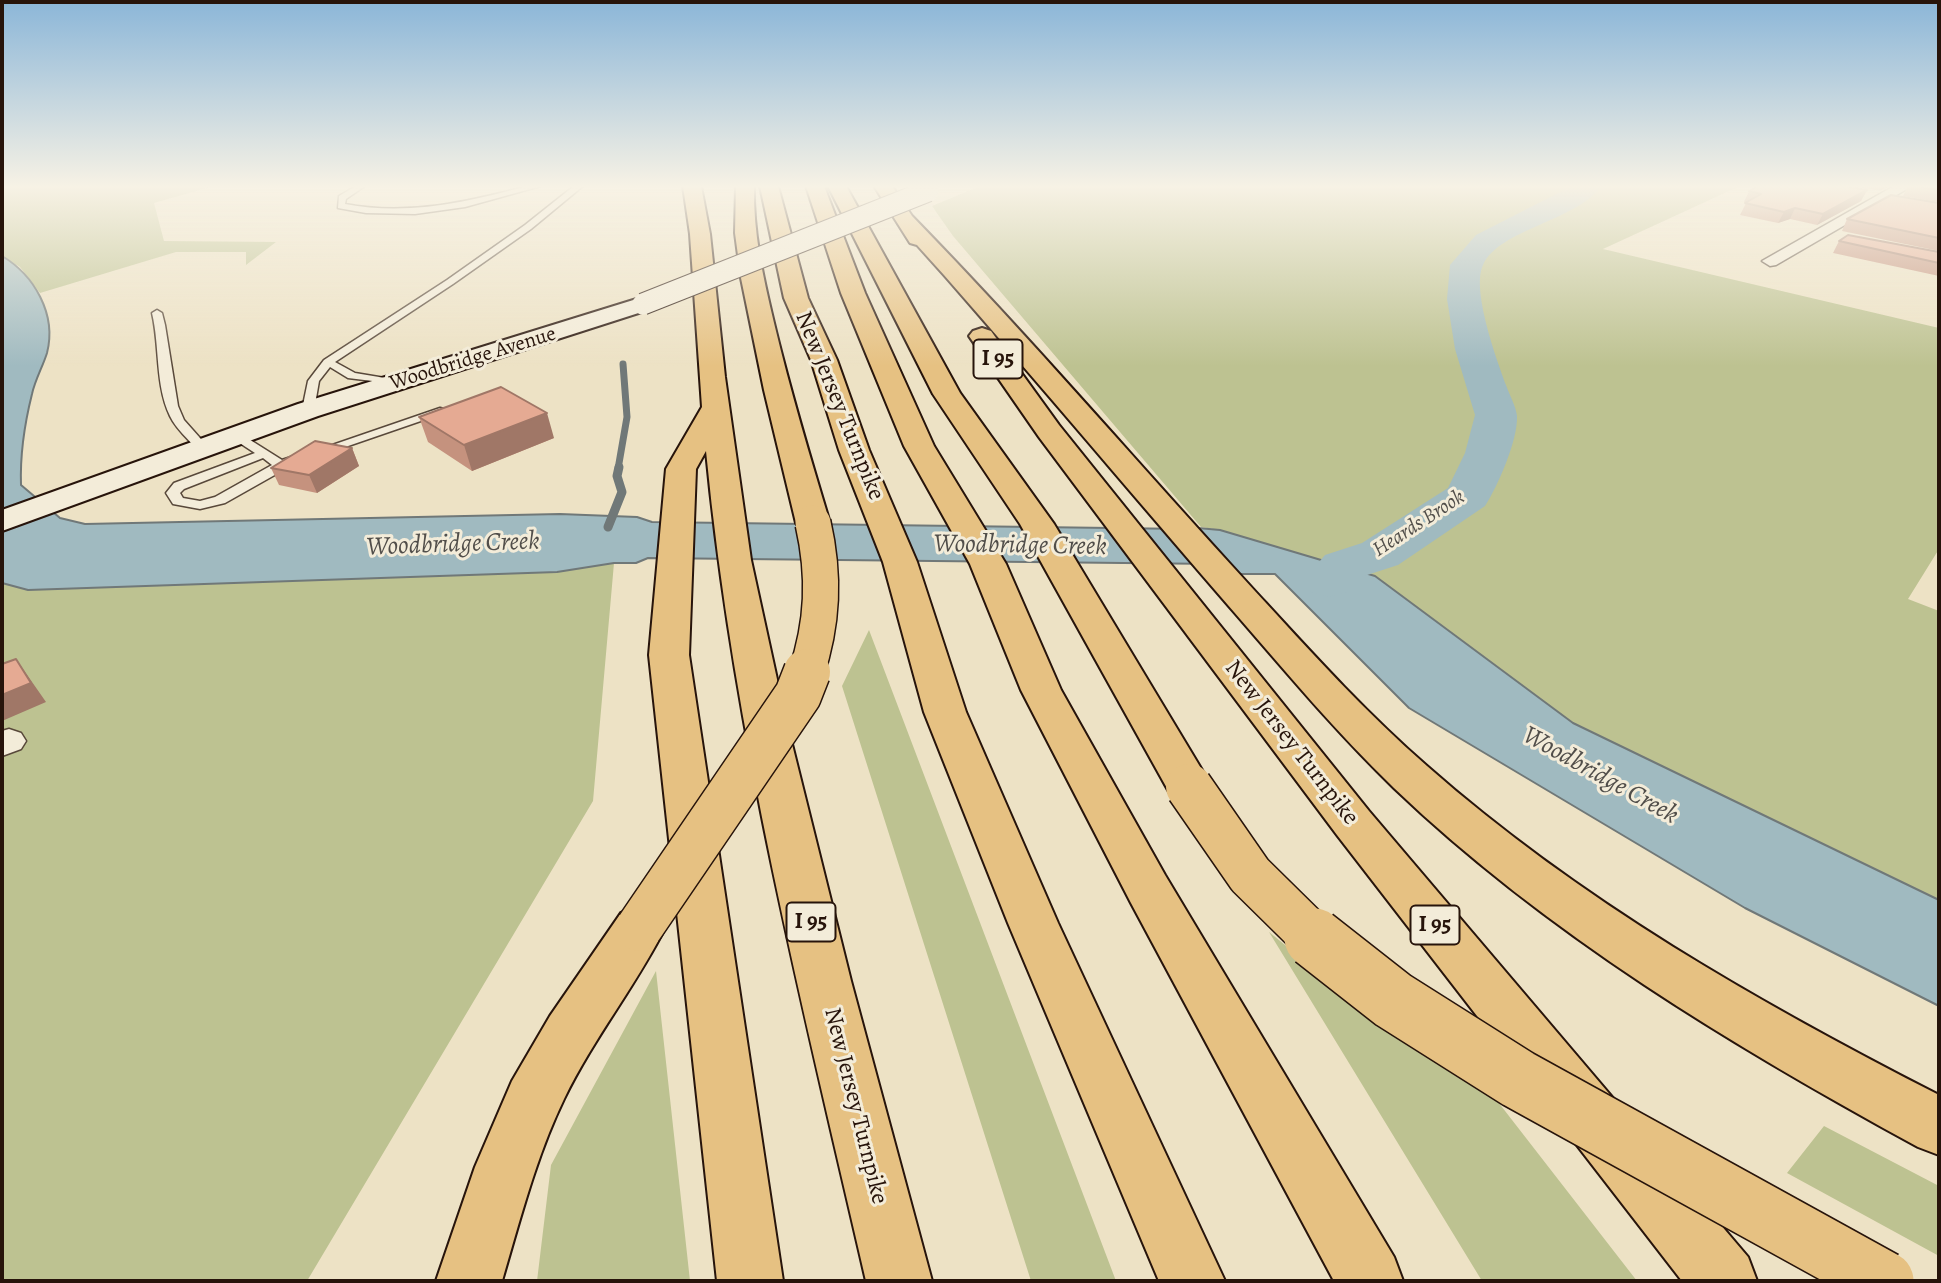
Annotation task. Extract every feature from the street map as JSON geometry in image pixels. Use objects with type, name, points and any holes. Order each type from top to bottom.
[{"type":"highway","name":"New Jersey Turnpike","points":[[701,246],[715,408],[731,540],[764,716],[821,968],[899,1281]]},
{"type":"highway","points":[[469,1281],[495,1192],[534,1099],[586,1009],[798,695],[813,658],[822,621],[824,586],[821,554],[784,422],[747,246]]},
{"type":"highway","name":"New Jersey Turnpike","points":[[783,246],[796,299],[824,360],[855,450],[892,542],[945,712],[1033,923],[1192,1281]]},
{"type":"highway","points":[[836,246],[853,293],[919,446],[977,544],[1041,690],[1148,890],[1370,1281]]},
{"type":"highway","points":[[869,246],[947,394],[1037,524],[1189,787],[1250,875],[1327,951],[1393,1000],[1518,1079],[1884,1281]]},
{"type":"highway","name":"New Jersey Turnpike","points":[[922,246],[990,348],[1122,526],[1166,547],[1353,823],[1724,1281]]},
{"type":"highway","points":[[930,246],[987,306],[1166,547],[1213,566],[1370,739],[1436,800],[1522,869],[1628,944],[1750,1023],[1939,1126]]},
{"type":"highway","points":[[715,408],[681,469],[669,655],[750,1281]]},
{"type":"street","name":"Woodbridge Avenue","points":[[2,521],[308,410],[643,304],[789,246]]},
{"type":"street","points":[[1770,261],[1799,246]]},
{"type":"lane","points":[[308,410],[314,381],[328,362],[499,246]]},
{"type":"lane","points":[[157,313],[163,334],[165,373],[176,417],[202,447]]},
{"type":"lane","points":[[328,362],[352,376],[399,382]]},
{"type":"lane","points":[[263,454],[179,486],[173,493],[178,501],[200,505],[220,500],[281,465],[448,408]]},
{"type":"lane","points":[[236,435],[281,465]]},
{"type":"green space","points":[[2,246],[271,246],[246,265],[246,252],[176,252],[40,293],[20,267],[2,256]]},
{"type":"green space","points":[[961,246],[1610,246],[1603,249],[1939,328],[1939,549],[1908,599],[1939,611],[1939,900],[1573,723],[1375,576],[1220,530],[1201,527]]},
{"type":"green space","points":[[614,563],[593,801],[307,1281],[2,1281],[2,583],[28,590],[557,572]]},
{"type":"green space","points":[[869,630],[1116,1281],[1031,1281],[842,686]]},
{"type":"green space","points":[[1269,932],[1391,1031],[1481,1080],[1637,1281],[1482,1281]]},
{"type":"green space","points":[[656,971],[690,1281],[537,1281],[551,1165]]},
{"type":"green space","points":[[1824,1126],[1939,1186],[1939,1256],[1787,1173]]},
{"type":"water","name":"Woodbridge Creek","points":[[2,256],[14,264],[33,285],[46,310],[49,324],[47,353],[33,389],[25,427],[21,485],[60,518],[85,524],[560,514],[637,517],[652,522],[1188,529],[1187,527],[1220,530],[1375,576],[1573,723],[1939,900],[1939,1006],[1745,908],[1409,708],[1275,574],[1227,574],[1219,564],[648,558],[636,563],[614,563],[557,572],[28,590],[2,583]]},
{"type":"building","points":[[1861,246],[1906,246],[1939,252],[1939,263]]},
{"type":"building","points":[[501,387],[547,413],[464,445],[419,417]]},
{"type":"building","points":[[315,441],[352,448],[309,475],[271,468]]},
{"type":"building","points":[[16,659],[31,683],[2,695],[2,664]]},
{"type":"waterway","name":"Heards Brook","points":[[1329,581],[1343,566],[1380,554],[1468,496],[1487,453],[1496,415],[1474,349],[1464,299],[1466,265],[1483,246]]},
{"type":"waterway","points":[[618,469],[627,417],[623,364]]},
{"type":"waterway","points":[[608,527],[622,492],[617,476],[619,467]]}]
